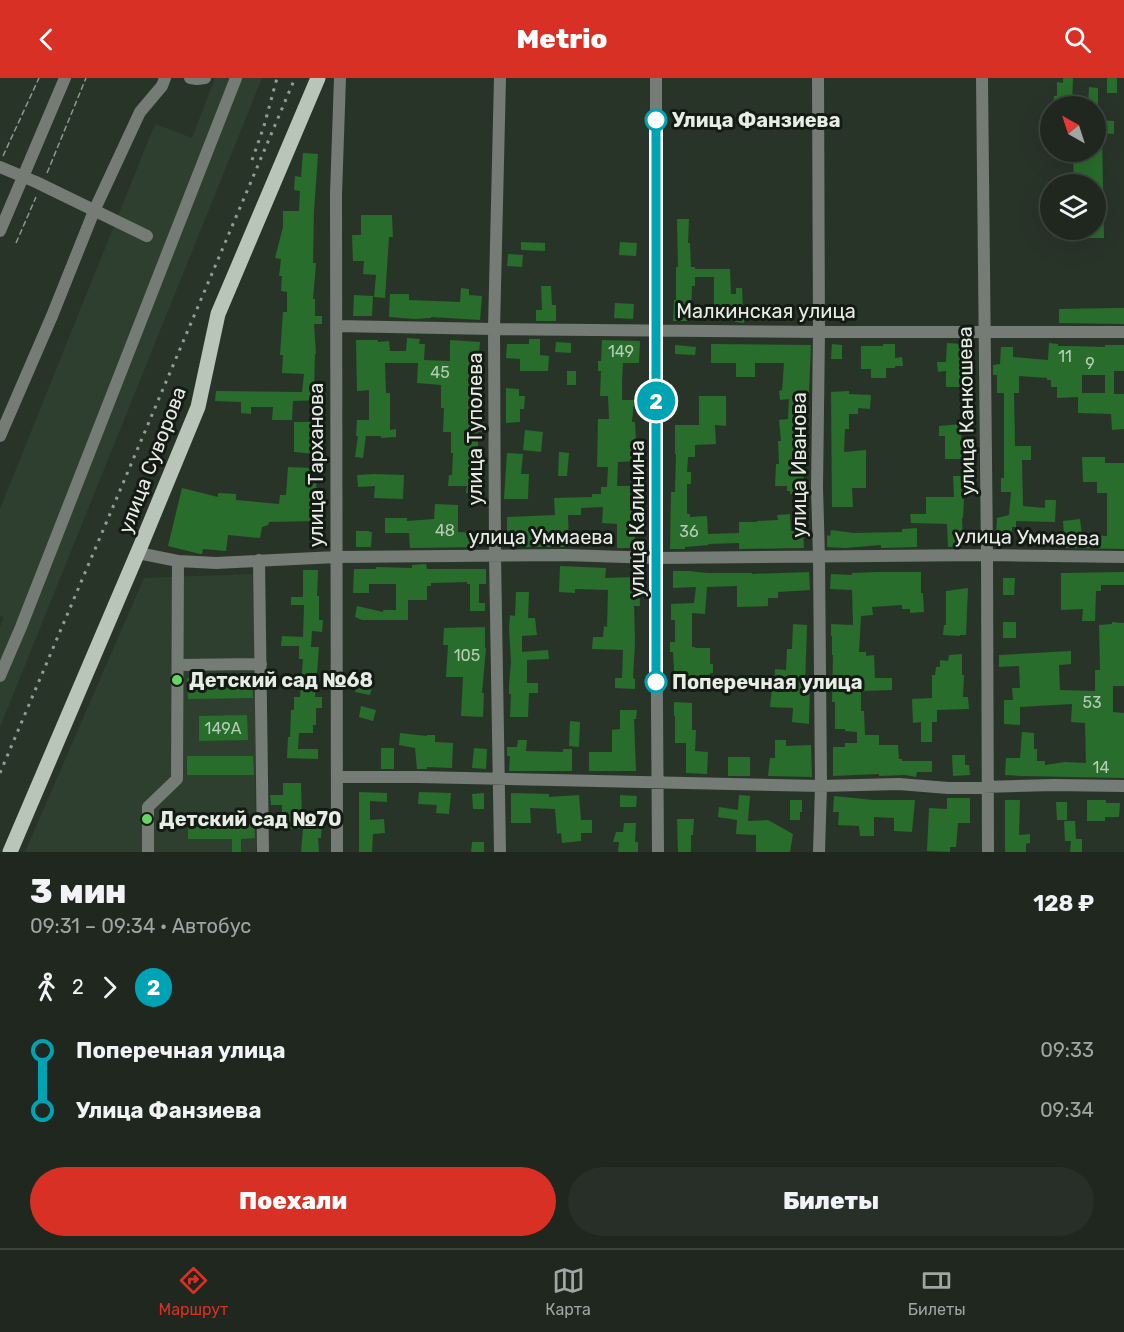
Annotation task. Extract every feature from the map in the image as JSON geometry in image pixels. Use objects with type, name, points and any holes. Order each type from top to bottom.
[{"type":"main road","name":"улица Суворова","points":[[10,852],[198,408],[218,314],[318,78]]},
{"type":"street","points":[[0,231],[65,78]]},
{"type":"street","points":[[0,436],[94,212],[140,112],[162,86],[165,78]]},
{"type":"street","points":[[190,78],[196,80],[205,78]]},
{"type":"street","points":[[0,676],[236,78]]},
{"type":"street","name":"улица Тарханова","points":[[337,852],[336,194],[340,78]]},
{"type":"street","name":"улица Туполева","points":[[500,78],[494,329],[500,852]]},
{"type":"street","name":"улица Калинина","points":[[656,78],[658,852]]},
{"type":"street","name":"улица Иванова","points":[[818,78],[817,488],[821,786],[819,852]]},
{"type":"street","name":"улица Канкошева","points":[[982,78],[988,852]]},
{"type":"street","points":[[0,165],[147,236]]},
{"type":"street","name":"Малкинская улица","points":[[336,326],[819,332],[1124,332]]},
{"type":"street","name":"улица Уммаева","points":[[138,553],[178,561],[216,563],[336,557],[564,555],[656,558],[987,555],[1124,557]]},
{"type":"street","points":[[260,560],[263,852]]},
{"type":"street","points":[[148,852],[148,807],[177,779],[178,561]]},
{"type":"street","points":[[178,665],[261,664]]},
{"type":"street","points":[[337,777],[821,786],[900,784],[948,788],[1124,786]]},
{"type":"path","points":[[0,165],[39,78]]},
{"type":"path","points":[[16,243],[86,78]]},
{"type":"shaded area","points":[[215,78],[262,78],[0,727],[0,627],[4,618],[0,615],[0,509],[155,124],[192,138]]},
{"type":"shaded area","name":"Детский сад №68","points":[[254,574],[256,852],[25,852],[144,578]]},
{"type":"building","points":[[1063,78],[1073,78],[1072,96],[1057,96],[1057,82],[1063,83]]},
{"type":"building","points":[[1107,78],[1117,78],[1117,93],[1107,93]]},
{"type":"building","points":[[1089,87],[1098,88],[1098,96],[1089,96]]},
{"type":"building","points":[[1106,121],[1114,121],[1114,134],[1106,134]]},
{"type":"building","points":[[303,153],[318,154],[314,211],[313,263],[316,263],[313,299],[315,299],[315,316],[322,316],[322,324],[314,324],[316,354],[314,391],[322,391],[322,400],[293,401],[292,420],[272,420],[273,407],[251,407],[251,414],[241,413],[241,402],[215,401],[216,391],[302,392],[304,374],[282,373],[283,355],[280,355],[283,312],[287,312],[287,292],[281,291],[282,276],[279,276],[281,259],[275,258],[283,227],[283,211],[299,211],[300,191],[294,190],[295,176],[301,177]]},
{"type":"building","points":[[1073,162],[1103,162],[1103,174],[1074,174]]},
{"type":"building","points":[[361,215],[392,215],[393,237],[389,237],[385,298],[374,297],[376,275],[363,274],[364,261],[353,261],[352,235],[361,235]]},
{"type":"building","points":[[677,219],[689,219],[688,243],[690,243],[691,267],[730,269],[731,294],[736,294],[736,288],[742,288],[743,308],[745,308],[744,323],[735,322],[735,306],[714,307],[714,277],[695,277],[695,286],[692,286],[691,321],[673,321],[674,300],[676,300],[676,267],[678,267]]},
{"type":"building","points":[[521,242],[545,243],[545,251],[521,250]]},
{"type":"building","points":[[620,242],[637,243],[636,256],[619,255]]},
{"type":"building","points":[[508,254],[523,255],[522,267],[507,266]]},
{"type":"building","points":[[541,286],[551,286],[552,305],[556,305],[556,321],[536,321],[536,310],[542,310]]},
{"type":"building","points":[[461,288],[469,289],[469,295],[482,296],[480,320],[389,317],[390,294],[409,294],[409,300],[460,302]]},
{"type":"building","points":[[354,295],[373,296],[372,316],[353,316]]},
{"type":"building","points":[[615,303],[634,304],[633,319],[614,318]]},
{"type":"building","points":[[1124,308],[1124,324],[1059,323],[1059,309]]},
{"type":"building","points":[[407,338],[420,339],[419,344],[425,344],[424,360],[450,361],[450,340],[480,342],[478,364],[483,364],[484,383],[478,384],[477,411],[479,411],[479,421],[484,421],[484,432],[478,432],[480,493],[466,493],[467,486],[448,486],[449,475],[452,475],[453,453],[451,453],[451,432],[443,432],[444,408],[441,408],[441,385],[417,383],[418,363],[385,363],[386,393],[390,393],[390,430],[396,429],[396,437],[366,436],[363,458],[355,457],[358,436],[356,436],[357,420],[369,420],[369,390],[357,391],[356,340],[389,341],[390,351],[406,351]]},
{"type":"building","points":[[529,339],[540,339],[540,355],[549,356],[548,371],[520,371],[520,359],[506,358],[507,344],[529,344]]},
{"type":"building","points":[[602,340],[640,341],[639,363],[623,363],[622,380],[622,400],[634,400],[632,422],[635,422],[637,461],[618,462],[617,486],[630,486],[630,510],[634,510],[635,548],[617,548],[617,524],[602,523],[603,507],[581,508],[581,515],[568,515],[569,547],[503,547],[503,532],[507,532],[507,517],[555,515],[554,498],[592,497],[592,494],[601,494],[601,487],[607,487],[608,467],[597,467],[598,419],[609,419],[608,396],[600,396],[601,371],[598,371],[598,361],[601,361]]},
{"type":"building","points":[[556,342],[571,343],[571,353],[555,352]]},
{"type":"building","points":[[947,343],[962,344],[960,371],[966,371],[966,387],[946,387],[946,371],[938,372],[937,362],[946,362]]},
{"type":"building","points":[[1049,343],[1058,344],[1058,346],[1124,345],[1124,371],[1114,371],[1114,394],[1124,394],[1124,429],[1112,430],[1111,414],[1078,413],[1078,397],[1057,398],[1057,387],[1051,387],[1051,380],[1019,376],[1019,393],[1014,393],[1015,446],[1031,446],[1031,460],[1022,460],[1023,506],[1045,508],[1045,500],[1056,500],[1055,522],[1016,521],[1016,527],[1012,527],[1012,533],[1007,533],[1007,537],[996,536],[997,518],[1009,515],[1011,492],[1001,492],[1001,478],[1004,478],[1004,393],[997,393],[997,375],[993,375],[993,365],[1000,364],[1001,347],[1013,347],[1013,357],[1048,360]],"holes":[[[1082,375],[1105,375],[1105,393],[1082,393]]]},
{"type":"building","points":[[711,344],[811,345],[809,393],[802,392],[801,414],[806,414],[805,435],[807,435],[802,495],[790,494],[787,486],[775,486],[776,464],[779,464],[778,441],[781,441],[779,420],[788,419],[789,399],[780,400],[779,391],[782,390],[784,363],[755,363],[755,377],[736,377],[736,363],[711,363]]},
{"type":"building","points":[[832,344],[842,345],[842,359],[831,359]]},
{"type":"building","points":[[883,344],[895,344],[895,358],[902,357],[903,366],[886,368],[886,378],[871,378],[871,369],[861,369],[861,346],[883,346]]},
{"type":"building","points":[[675,345],[696,347],[695,355],[675,354]]},
{"type":"building","points":[[567,371],[576,371],[576,385],[567,385]]},
{"type":"building","points":[[506,388],[519,389],[519,396],[525,396],[524,409],[520,409],[520,422],[506,423]]},
{"type":"building","points":[[849,391],[849,394],[871,395],[870,409],[858,408],[858,414],[849,414],[849,429],[845,429],[844,452],[866,450],[866,488],[852,488],[853,507],[832,507],[831,392]]},
{"type":"building","points":[[699,396],[726,396],[726,426],[715,425],[716,444],[695,445],[695,457],[688,457],[687,472],[691,472],[691,484],[687,484],[687,514],[690,514],[690,517],[707,516],[708,534],[739,533],[739,522],[778,520],[777,515],[790,514],[791,531],[803,530],[804,548],[739,549],[739,543],[670,549],[671,492],[675,492],[675,425],[699,425]]},
{"type":"building","points":[[294,422],[315,422],[314,454],[294,452]]},
{"type":"building","points":[[961,424],[962,459],[945,459],[945,436],[939,436],[939,426]]},
{"type":"building","points":[[525,430],[543,432],[541,452],[523,450]]},
{"type":"building","points":[[559,452],[569,453],[567,476],[558,476]]},
{"type":"building","points":[[507,453],[523,454],[521,474],[529,474],[528,499],[504,499]]},
{"type":"building","points":[[1082,457],[1105,457],[1105,463],[1124,463],[1124,549],[1065,548],[1063,521],[1080,519],[1082,535],[1107,536],[1107,493],[1097,493],[1097,482],[1083,482]]},
{"type":"building","points":[[288,467],[313,468],[312,476],[317,476],[315,521],[269,522],[268,525],[262,527],[260,538],[228,535],[226,551],[203,549],[200,554],[168,546],[182,488],[218,497],[218,493],[236,494],[236,500],[279,504],[280,495],[286,495]]},
{"type":"building","points":[[357,475],[404,475],[403,499],[374,498],[375,486],[358,487]]},
{"type":"building","points":[[953,476],[961,476],[962,499],[964,499],[963,546],[948,547],[947,524],[911,523],[910,514],[926,514],[926,497],[954,497]]},
{"type":"building","points":[[435,504],[458,505],[458,532],[481,533],[480,547],[410,548],[409,533],[385,533],[385,518],[407,518],[407,521],[434,519]]},
{"type":"building","points":[[917,528],[917,547],[881,548],[881,545],[827,547],[827,535],[830,536],[831,530],[853,533],[902,532],[902,529]]},
{"type":"building","points":[[356,531],[372,532],[371,547],[356,547]]},
{"type":"building","points":[[426,564],[427,569],[486,569],[486,584],[479,584],[479,603],[485,603],[485,611],[470,611],[470,584],[467,582],[431,583],[431,586],[427,586],[427,600],[408,600],[408,620],[362,620],[355,617],[357,606],[383,612],[383,610],[396,610],[396,584],[369,584],[369,593],[353,593],[354,569],[412,568],[412,565]]},
{"type":"building","points":[[560,566],[606,568],[605,578],[639,577],[640,606],[634,606],[633,678],[635,689],[615,688],[615,678],[622,678],[623,650],[592,649],[593,637],[603,637],[604,626],[607,627],[608,590],[575,589],[575,593],[559,592]]},
{"type":"building","points":[[303,570],[318,570],[317,596],[319,596],[319,620],[323,620],[322,632],[312,631],[311,647],[319,647],[315,697],[322,697],[322,708],[316,708],[316,725],[313,725],[313,733],[299,733],[298,749],[318,749],[318,759],[287,758],[291,710],[294,710],[294,697],[300,697],[303,659],[299,659],[299,646],[281,646],[282,636],[303,637],[304,605],[291,605],[291,597],[303,597]]},
{"type":"building","points":[[673,571],[752,574],[809,572],[810,590],[778,592],[778,598],[768,598],[768,606],[737,607],[737,586],[707,587],[705,614],[692,613],[692,647],[710,648],[710,664],[713,664],[713,673],[710,673],[711,686],[675,688],[673,652],[670,652],[670,642],[675,642],[675,620],[671,620],[671,604],[694,603],[696,587],[673,588]]},
{"type":"building","points":[[921,572],[924,612],[910,613],[910,609],[902,609],[902,605],[872,607],[873,615],[861,616],[859,652],[866,652],[866,656],[874,655],[875,678],[892,678],[892,690],[861,691],[861,711],[864,711],[865,735],[879,735],[879,745],[898,745],[899,759],[902,761],[932,761],[932,772],[917,772],[916,777],[879,776],[879,774],[833,776],[833,747],[845,747],[845,743],[857,743],[857,732],[835,729],[835,702],[832,702],[831,624],[853,625],[852,590],[830,589],[831,574],[852,575],[852,573]]},
{"type":"building","points":[[1124,572],[1124,585],[1101,585],[1101,591],[1096,591],[1095,621],[1082,621],[1083,609],[1061,610],[1061,573]]},
{"type":"building","points":[[1003,578],[1015,578],[1014,595],[1003,595]]},
{"type":"building","points":[[968,588],[966,635],[943,635],[944,625],[946,625],[946,591]]},
{"type":"building","points":[[516,592],[529,592],[528,618],[535,618],[537,635],[522,636],[522,652],[548,650],[549,659],[527,660],[527,683],[538,683],[538,693],[529,693],[528,717],[510,717],[509,629],[510,615],[515,616]]},
{"type":"building","points":[[1003,622],[1016,622],[1016,638],[1003,638]]},
{"type":"building","points":[[1112,622],[1124,623],[1124,686],[1113,686],[1113,712],[1124,713],[1124,778],[1005,775],[1006,758],[1020,758],[1022,732],[1034,733],[1037,761],[1045,761],[1045,765],[1065,762],[1086,763],[1085,723],[1071,722],[1072,704],[1020,707],[1020,725],[1004,724],[1004,700],[1013,700],[1012,688],[1020,688],[1019,666],[999,667],[999,655],[1071,651],[1071,664],[1059,665],[1060,690],[1095,691],[1095,670],[1100,670],[1099,625],[1112,624]]},
{"type":"building","points":[[793,624],[807,625],[805,687],[810,687],[809,724],[792,722],[793,708],[770,707],[775,669],[786,670],[787,649],[792,649]]},
{"type":"building","points":[[485,627],[483,717],[461,716],[463,677],[446,677],[448,645],[443,645],[444,628]]},
{"type":"building","points":[[962,654],[963,697],[968,697],[969,709],[937,710],[937,722],[932,722],[932,742],[921,742],[921,722],[913,723],[912,699],[932,698],[932,675],[935,675],[936,667],[940,667],[940,660],[948,661],[949,655]]},
{"type":"building","points":[[252,677],[253,698],[188,699],[187,678]]},
{"type":"building","points":[[358,681],[373,684],[370,695],[355,692]]},
{"type":"building","points":[[674,702],[692,703],[692,730],[696,730],[695,751],[708,752],[707,774],[686,773],[686,743],[675,743]]},
{"type":"building","points":[[361,706],[376,710],[373,721],[359,717]]},
{"type":"building","points":[[620,710],[637,710],[636,719],[634,719],[636,771],[589,771],[589,752],[612,752],[612,730],[620,729]]},
{"type":"building","points":[[247,715],[248,740],[199,741],[199,716]]},
{"type":"building","points":[[570,721],[580,722],[579,747],[569,746]]},
{"type":"building","points":[[400,733],[435,735],[435,742],[453,743],[452,768],[417,769],[415,748],[399,745]]},
{"type":"building","points":[[518,740],[527,740],[526,751],[563,752],[563,749],[572,749],[572,771],[509,771],[510,756],[507,756],[507,747],[517,747]]},
{"type":"building","points":[[775,740],[786,740],[786,746],[811,745],[812,777],[768,776],[770,758],[775,758]]},
{"type":"building","points":[[381,748],[394,748],[394,769],[381,769]]},
{"type":"building","points":[[474,748],[487,749],[486,769],[472,768]]},
{"type":"building","points":[[952,755],[965,755],[965,765],[969,765],[970,775],[953,776]]},
{"type":"building","points":[[187,756],[253,756],[254,775],[187,775]]},
{"type":"building","points":[[728,757],[750,757],[750,776],[728,776]]},
{"type":"building","points":[[283,783],[301,783],[302,818],[322,820],[321,838],[318,838],[319,852],[301,852],[303,829],[274,829],[274,821],[282,821],[282,805],[271,805],[270,795],[283,795]]},
{"type":"building","points":[[359,792],[387,793],[387,802],[370,801],[370,820],[384,819],[385,833],[373,834],[372,852],[359,852]]},
{"type":"building","points":[[419,792],[451,793],[449,814],[436,813],[437,805],[418,804]]},
{"type":"building","points":[[484,793],[484,809],[473,809],[472,794]]},
{"type":"building","points":[[511,793],[549,794],[549,797],[579,795],[581,820],[592,820],[592,833],[581,833],[581,841],[562,843],[561,833],[557,834],[555,809],[530,808],[531,823],[511,823]]},
{"type":"building","points":[[620,795],[637,796],[636,807],[620,807]]},
{"type":"building","points":[[739,795],[750,796],[748,821],[768,820],[793,834],[790,852],[756,852],[756,835],[736,834],[737,820],[718,817],[719,807],[738,810]]},
{"type":"building","points":[[834,796],[873,800],[915,800],[912,832],[894,831],[894,818],[874,817],[874,836],[860,836],[859,826],[838,825],[839,812],[833,812]]},
{"type":"building","points":[[947,798],[970,798],[970,823],[958,823],[956,847],[950,847],[950,852],[927,851],[929,808],[947,809]]},
{"type":"building","points":[[790,800],[802,800],[800,820],[790,820]]},
{"type":"building","points":[[1005,800],[1020,800],[1019,835],[1030,834],[1030,843],[1026,844],[1026,852],[1005,852]]},
{"type":"building","points":[[1087,800],[1120,803],[1119,817],[1105,817],[1105,821],[1087,821]]},
{"type":"building","points":[[1056,802],[1067,802],[1067,820],[1057,820]]},
{"type":"building","points":[[188,819],[254,819],[255,838],[241,839],[241,852],[232,852],[232,839],[188,839]]},
{"type":"building","points":[[677,819],[694,819],[691,852],[678,852]]},
{"type":"building","points":[[1064,821],[1075,821],[1076,839],[1082,839],[1082,852],[1070,852],[1071,841],[1065,841]]},
{"type":"building","points":[[624,823],[636,823],[635,842],[638,842],[638,852],[618,852],[619,842],[613,842],[616,832],[623,832]]},
{"type":"building","points":[[472,842],[484,842],[484,852],[471,852]]},
{"type":"railway","points":[[252,160],[277,78]]},
{"type":"railway","points":[[0,773],[295,78]]},
{"type":"bus line","name":"2","points":[[656,120],[656,682]]},
{"type":"place","name":"Улица Фанзиева","points":[[656,120]]},
{"type":"place","name":"Детский сад №68","points":[[177,680]]},
{"type":"place","name":"Поперечная улица","points":[[656,682]]},
{"type":"place","name":"Детский сад №70","points":[[147,819]]}]
